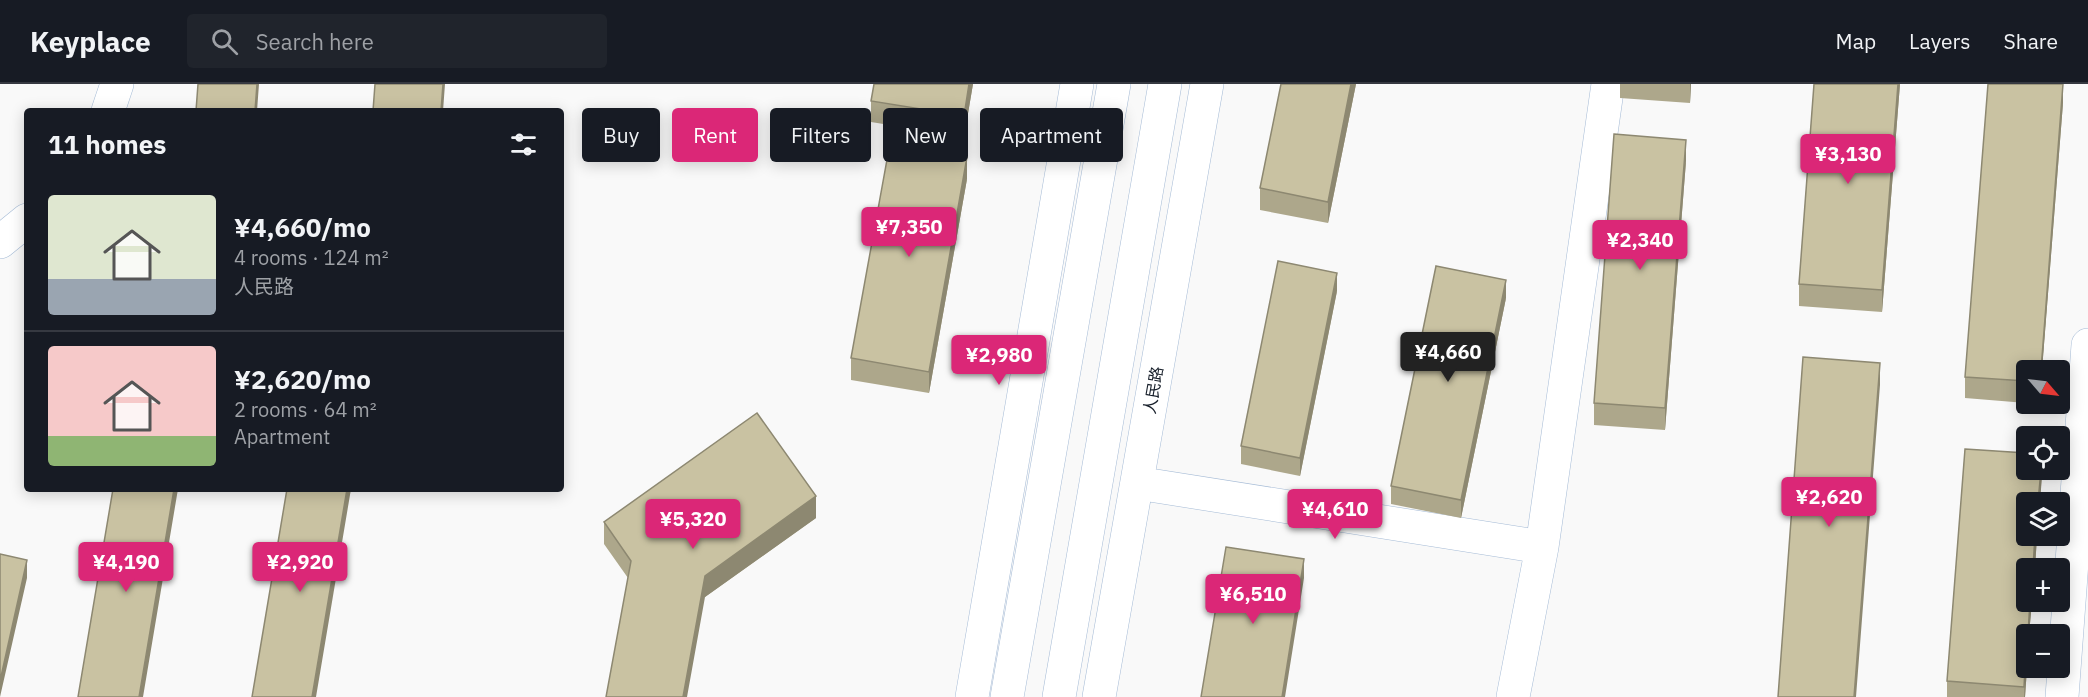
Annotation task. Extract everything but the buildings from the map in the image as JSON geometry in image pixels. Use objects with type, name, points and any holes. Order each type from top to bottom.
[{"type":"street","points":[[109,108],[117,84]]},
{"type":"street","points":[[972,697],[1077,84]]},
{"type":"street","points":[[1008,697],[1114,84]]},
{"type":"street","points":[[1059,697],[1165,84]]},
{"type":"street","name":"人民路","points":[[1099,697],[1207,84]]},
{"type":"street","points":[[1513,697],[1542,547],[1608,84]]},
{"type":"street","points":[[0,242],[24,222]]},
{"type":"street","points":[[2062,697],[2088,345]]},
{"type":"street","points":[[1137,483],[1542,547]]}]
